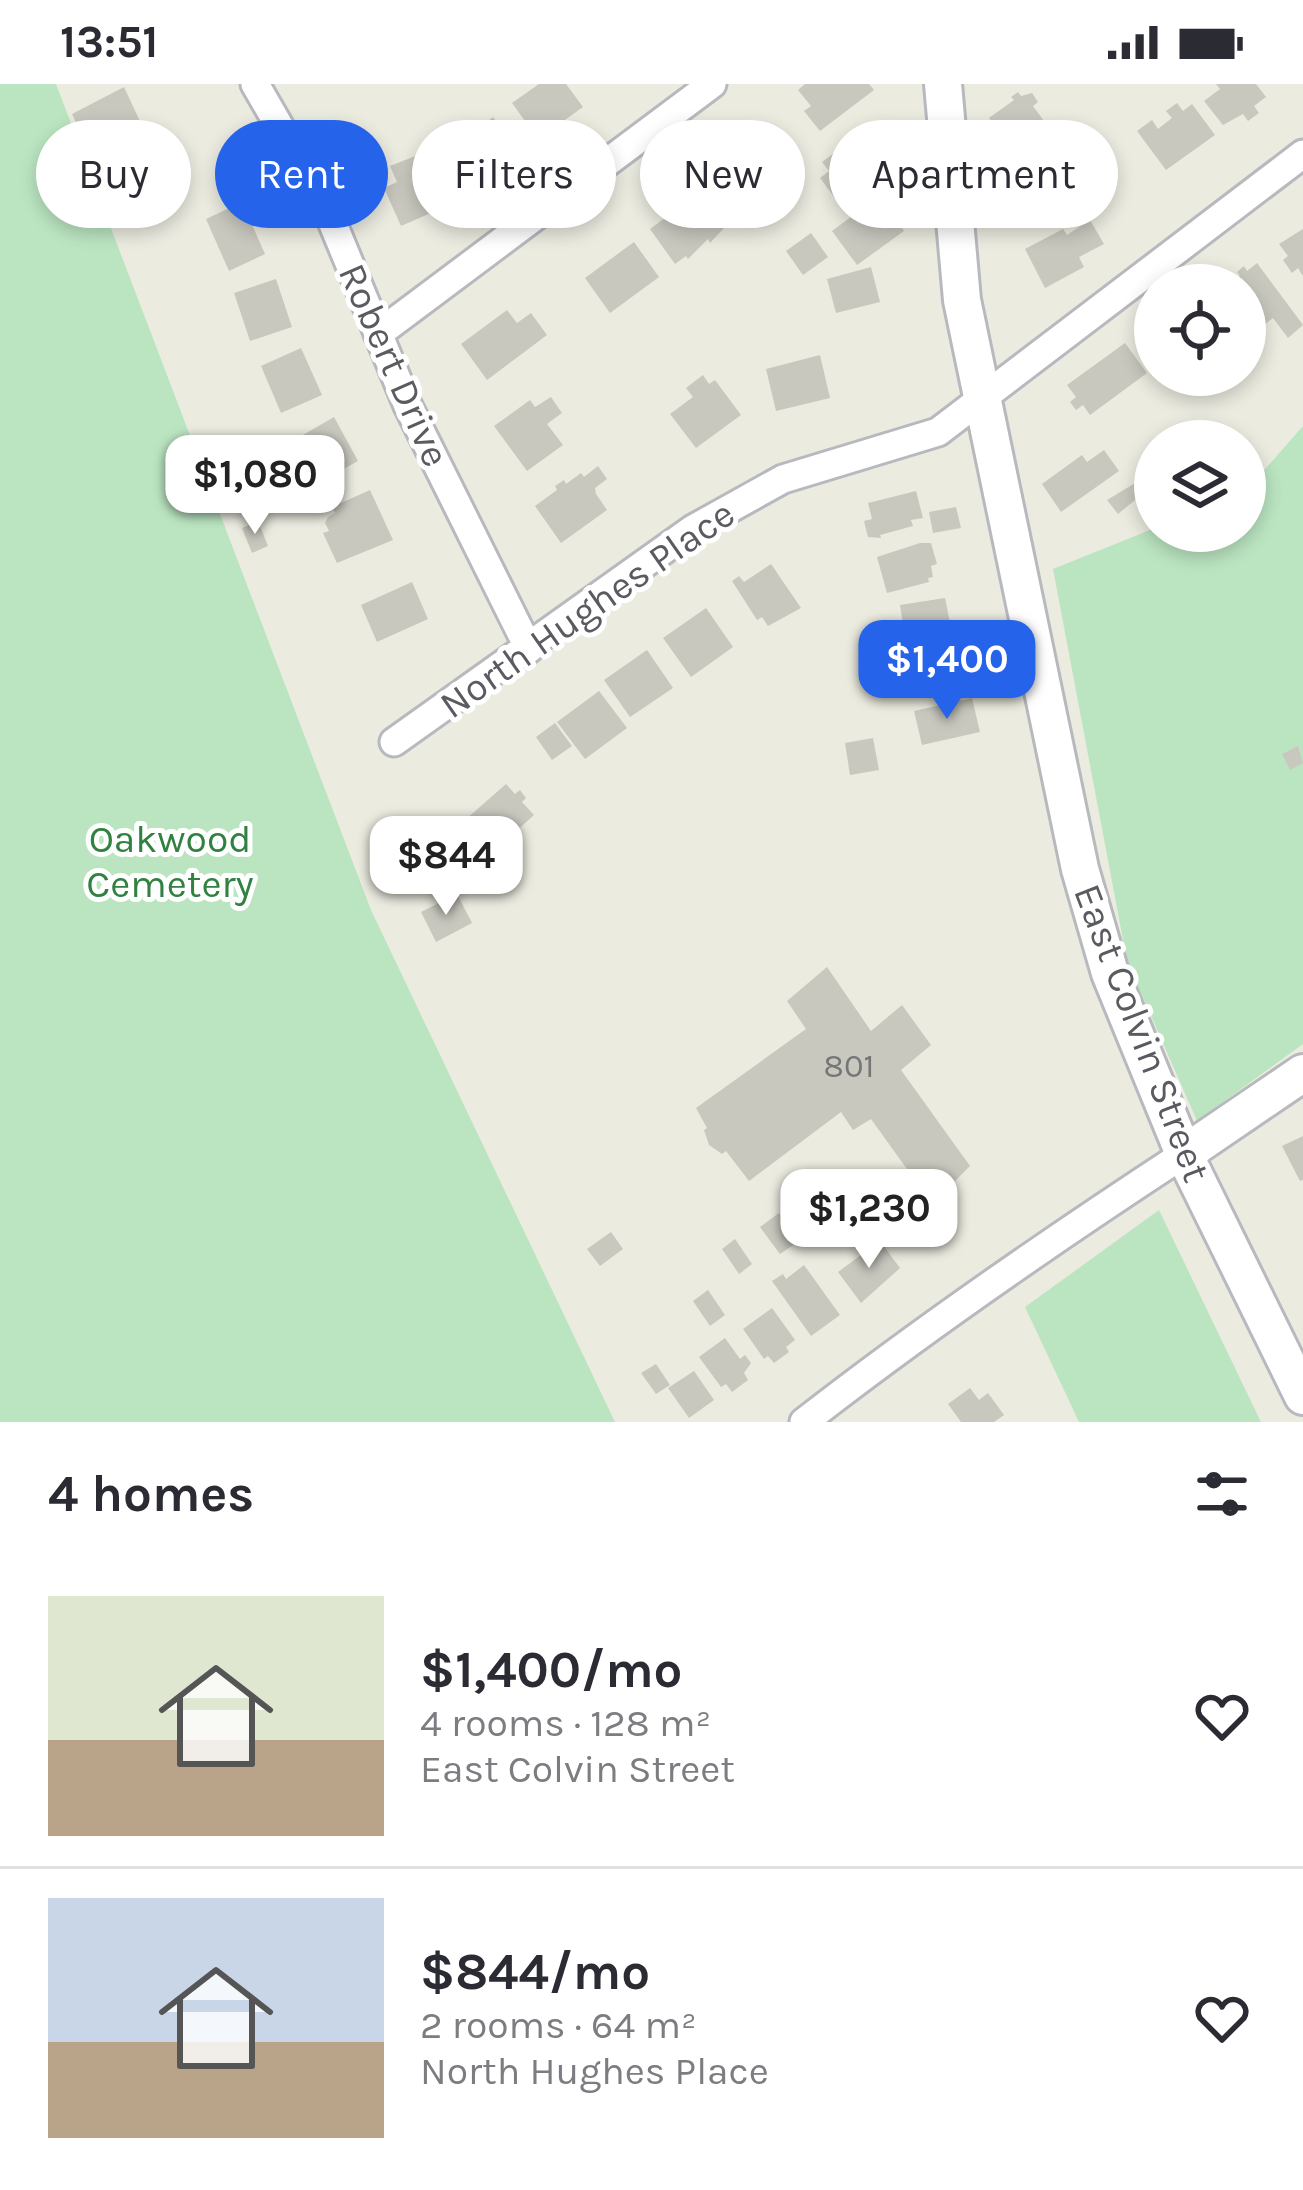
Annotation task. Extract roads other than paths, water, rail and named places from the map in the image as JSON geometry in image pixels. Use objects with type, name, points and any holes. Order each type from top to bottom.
[{"type":"street","name":"Robert Drive","points":[[255,84],[326,207],[407,406],[529,649]]},
{"type":"street","points":[[378,334],[712,84]]},
{"type":"street","name":"East Colvin Street","points":[[943,84],[962,301],[1079,869],[1110,973],[1184,1154],[1303,1396]]},
{"type":"street","name":"North Hughes Place","points":[[394,742],[693,529],[783,479],[938,432],[1303,154]]},
{"type":"street","points":[[804,1422],[1017,1266],[1303,1073]]},
{"type":"park label","name":"Oakwood Cemetery","points":[[170,862]]}]
